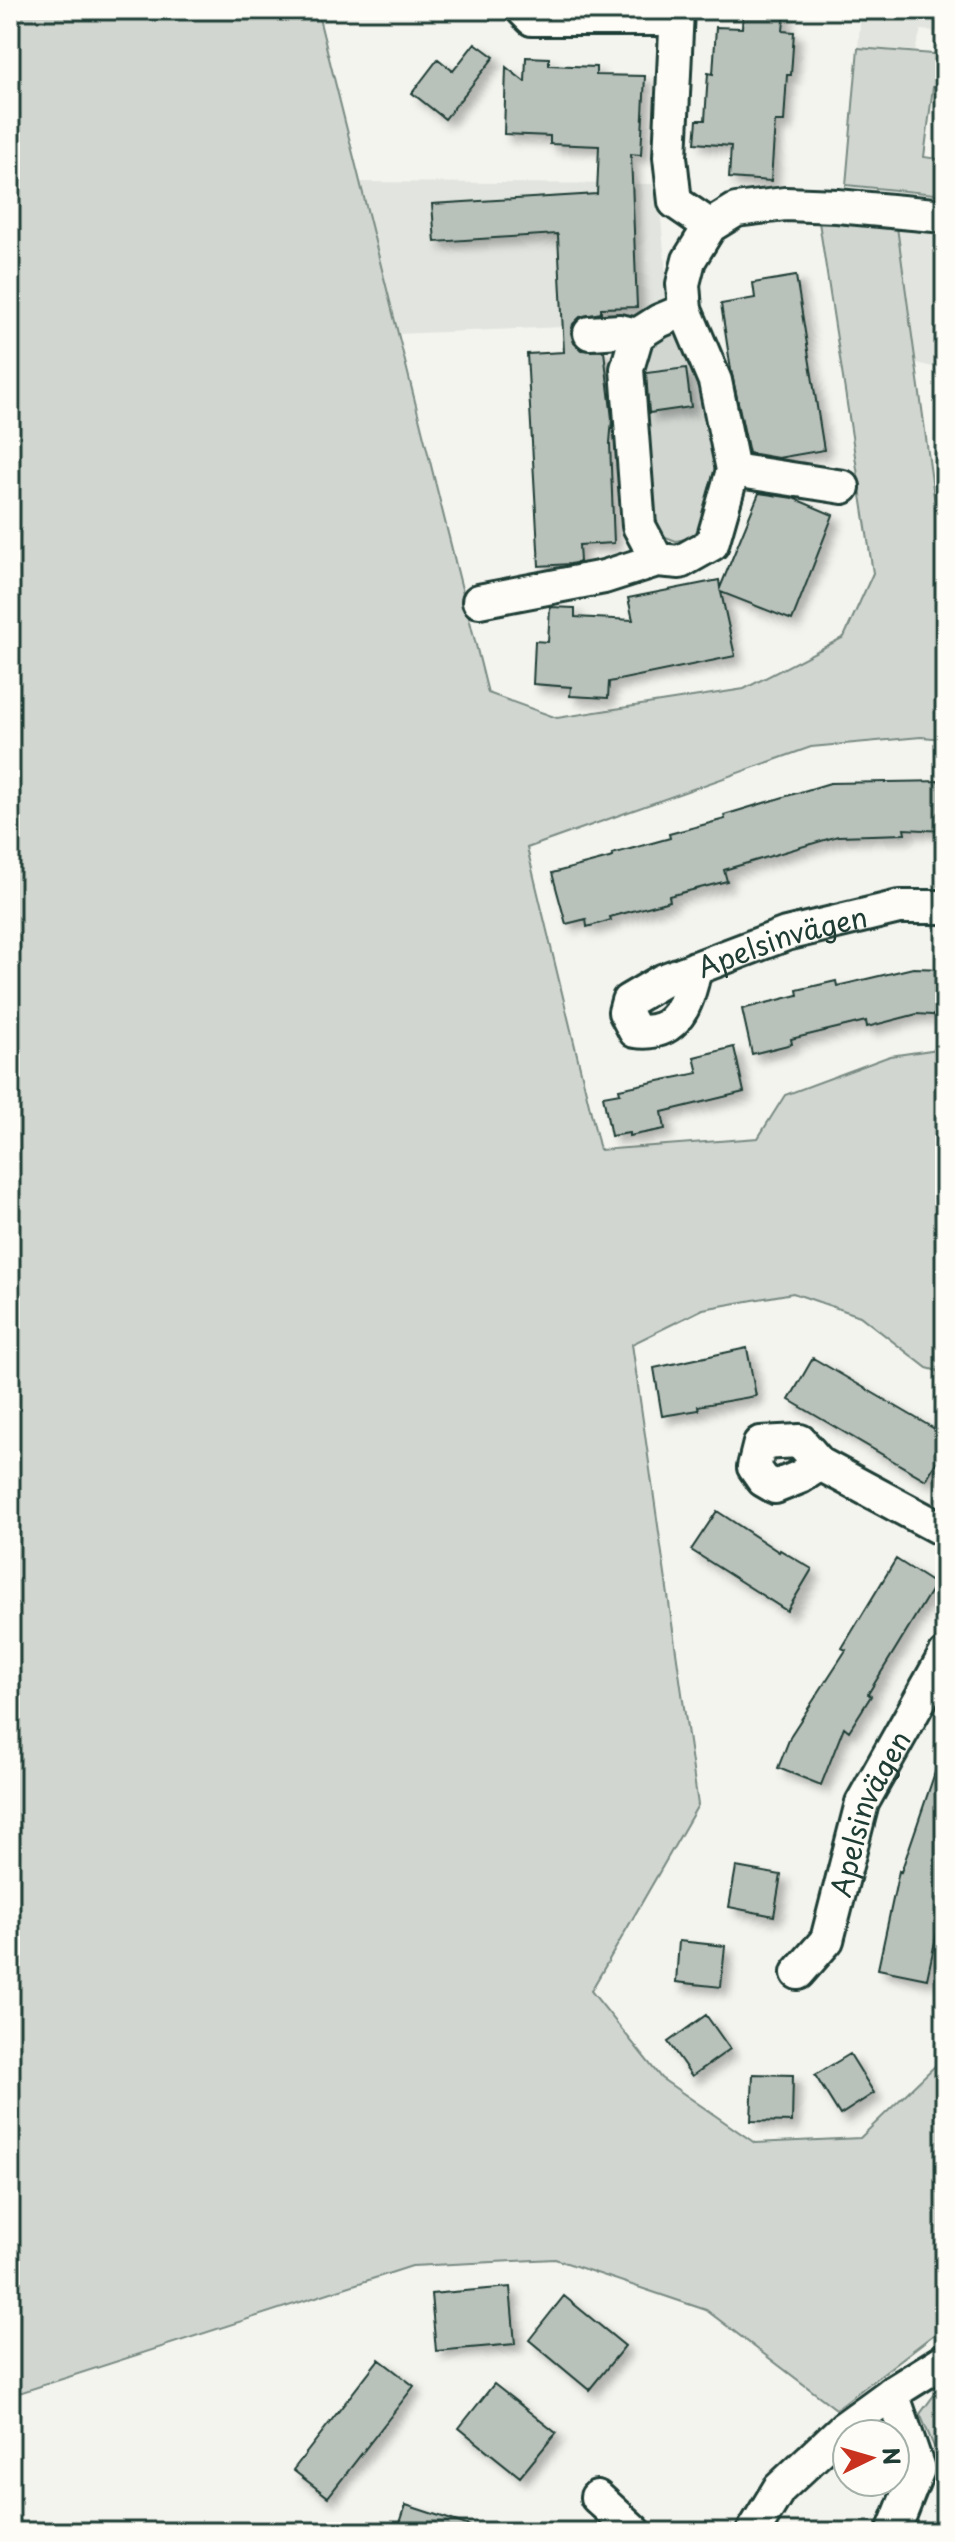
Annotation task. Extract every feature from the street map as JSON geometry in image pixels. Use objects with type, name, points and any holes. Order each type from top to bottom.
[{"type":"street","points":[[523,10],[532,19],[676,14],[670,157],[675,202],[710,226]]},
{"type":"street","points":[[479,601],[604,577],[657,560],[680,562],[712,544],[733,470],[715,381],[685,310],[683,284],[689,260],[710,226],[736,210],[785,204],[945,216]]},
{"type":"street","points":[[657,560],[639,526],[627,369],[637,335],[685,310]]},
{"type":"street","points":[[590,333],[620,331],[637,335]]},
{"type":"street","points":[[733,470],[843,487]]},
{"type":"street","name":"Apelsinvägen","points":[[628,1001],[662,981],[786,934],[899,907],[945,907]]},
{"type":"street","points":[[754,1467],[760,1443],[800,1441],[820,1464],[945,1531]]},
{"type":"street","name":"Apelsinvägen","points":[[798,1973],[827,1940],[862,1803],[945,1655]]},
{"type":"street","points":[[753,2532],[779,2489],[844,2428],[945,2360]]},
{"type":"street","points":[[892,2393],[918,2469],[893,2532]]},
{"type":"street","points":[[597,2497],[635,2532]]},
{"type":"shaded area","points":[[10,10],[317,10],[488,693],[557,718],[744,689],[844,637],[873,573],[819,222],[897,227],[945,576],[945,739],[921,737],[811,747],[527,848],[600,1150],[758,1138],[785,1095],[890,1056],[945,1048],[945,1373],[927,1368],[860,1316],[793,1293],[703,1309],[632,1344],[698,1805],[591,1991],[661,2078],[755,2143],[860,2138],[935,2066],[945,2039],[945,2326],[836,2409],[706,2310],[555,2259],[412,2266],[10,2396]]},
{"type":"shaded area","points":[[861,10],[919,14],[921,10],[945,10],[945,33],[921,30],[915,51],[858,48]]},
{"type":"shaded area","points":[[858,48],[945,55],[945,88],[933,87],[924,157],[945,160],[945,195],[846,185]]},
{"type":"shaded area","points":[[360,182],[658,184],[668,296],[656,313],[636,324],[397,334]]},
{"type":"shaded area","points":[[897,227],[945,235],[945,370],[916,363]]},
{"type":"shaded area","points":[[685,321],[707,388],[718,478],[708,517],[694,537],[676,541],[658,534],[644,508],[634,370],[661,331]]},
{"type":"shaded area","points":[[945,2385],[945,2453],[935,2449],[920,2414],[940,2387]]},
{"type":"building","points":[[743,10],[785,10],[783,31],[794,32],[784,122],[775,122],[771,181],[729,178],[731,146],[695,143],[697,120],[705,120],[708,73],[713,74],[716,27],[742,28]]},
{"type":"building","points":[[475,43],[494,57],[445,119],[412,93],[438,59],[453,71]]},
{"type":"building","points":[[526,57],[549,58],[549,65],[596,67],[596,75],[645,76],[641,155],[631,154],[637,307],[601,308],[601,313],[580,317],[573,324],[571,333],[574,343],[581,350],[604,351],[612,419],[614,543],[579,545],[580,562],[539,566],[527,354],[564,352],[558,236],[435,242],[432,204],[597,194],[599,146],[550,144],[550,136],[504,134],[506,67],[525,82]]},
{"type":"building","points":[[796,276],[824,450],[778,458],[749,453],[721,304],[755,298],[753,283]]},
{"type":"building","points":[[686,368],[691,407],[649,413],[646,373]]},
{"type":"building","points":[[759,493],[793,498],[833,515],[792,620],[721,592],[735,656],[609,682],[608,698],[570,696],[571,687],[533,684],[535,641],[548,642],[550,607],[575,608],[575,617],[633,620],[628,598],[719,580],[720,588]]},
{"type":"building","points":[[945,781],[945,831],[904,829],[905,834],[838,836],[724,870],[727,881],[669,896],[670,901],[610,917],[611,920],[587,927],[586,919],[566,924],[552,873],[613,857],[612,854],[670,838],[669,834],[725,819],[724,815],[830,783]]},
{"type":"building","points":[[913,968],[945,969],[945,1016],[917,1014],[867,1027],[866,1021],[791,1039],[792,1044],[752,1054],[742,1009],[798,995],[797,990],[836,981],[837,986]]},
{"type":"building","points":[[734,1047],[744,1092],[662,1112],[665,1129],[611,1136],[603,1096],[620,1093],[619,1089],[698,1073],[694,1057]]},
{"type":"building","points":[[747,1348],[756,1396],[662,1416],[654,1368]]},
{"type":"building","points":[[813,1358],[945,1435],[945,1446],[926,1480],[789,1400]]},
{"type":"building","points":[[717,1511],[779,1552],[812,1569],[787,1611],[691,1550]]},
{"type":"building","points":[[896,1559],[935,1584],[849,1731],[844,1727],[821,1785],[778,1768],[791,1735],[846,1650],[842,1648]]},
{"type":"building","points":[[941,1755],[945,1756],[945,1895],[927,1979],[878,1969],[899,1871]]},
{"type":"building","points":[[736,1867],[781,1875],[774,1916],[729,1907]]},
{"type":"building","points":[[679,1941],[725,1946],[721,1987],[676,1982]]},
{"type":"building","points":[[706,2015],[730,2049],[692,2076],[668,2042]]},
{"type":"building","points":[[850,2054],[874,2093],[840,2115],[815,2075]]},
{"type":"building","points":[[753,2074],[793,2075],[792,2122],[751,2121]]},
{"type":"building","points":[[510,2287],[515,2344],[436,2351],[431,2294]]},
{"type":"building","points":[[564,2296],[625,2346],[589,2390],[529,2340]]},
{"type":"building","points":[[379,2359],[414,2386],[328,2497],[293,2470]]},
{"type":"building","points":[[494,2384],[556,2433],[520,2477],[459,2428]]},
{"type":"building","points":[[406,2505],[473,2527],[472,2532],[397,2532]]}]
